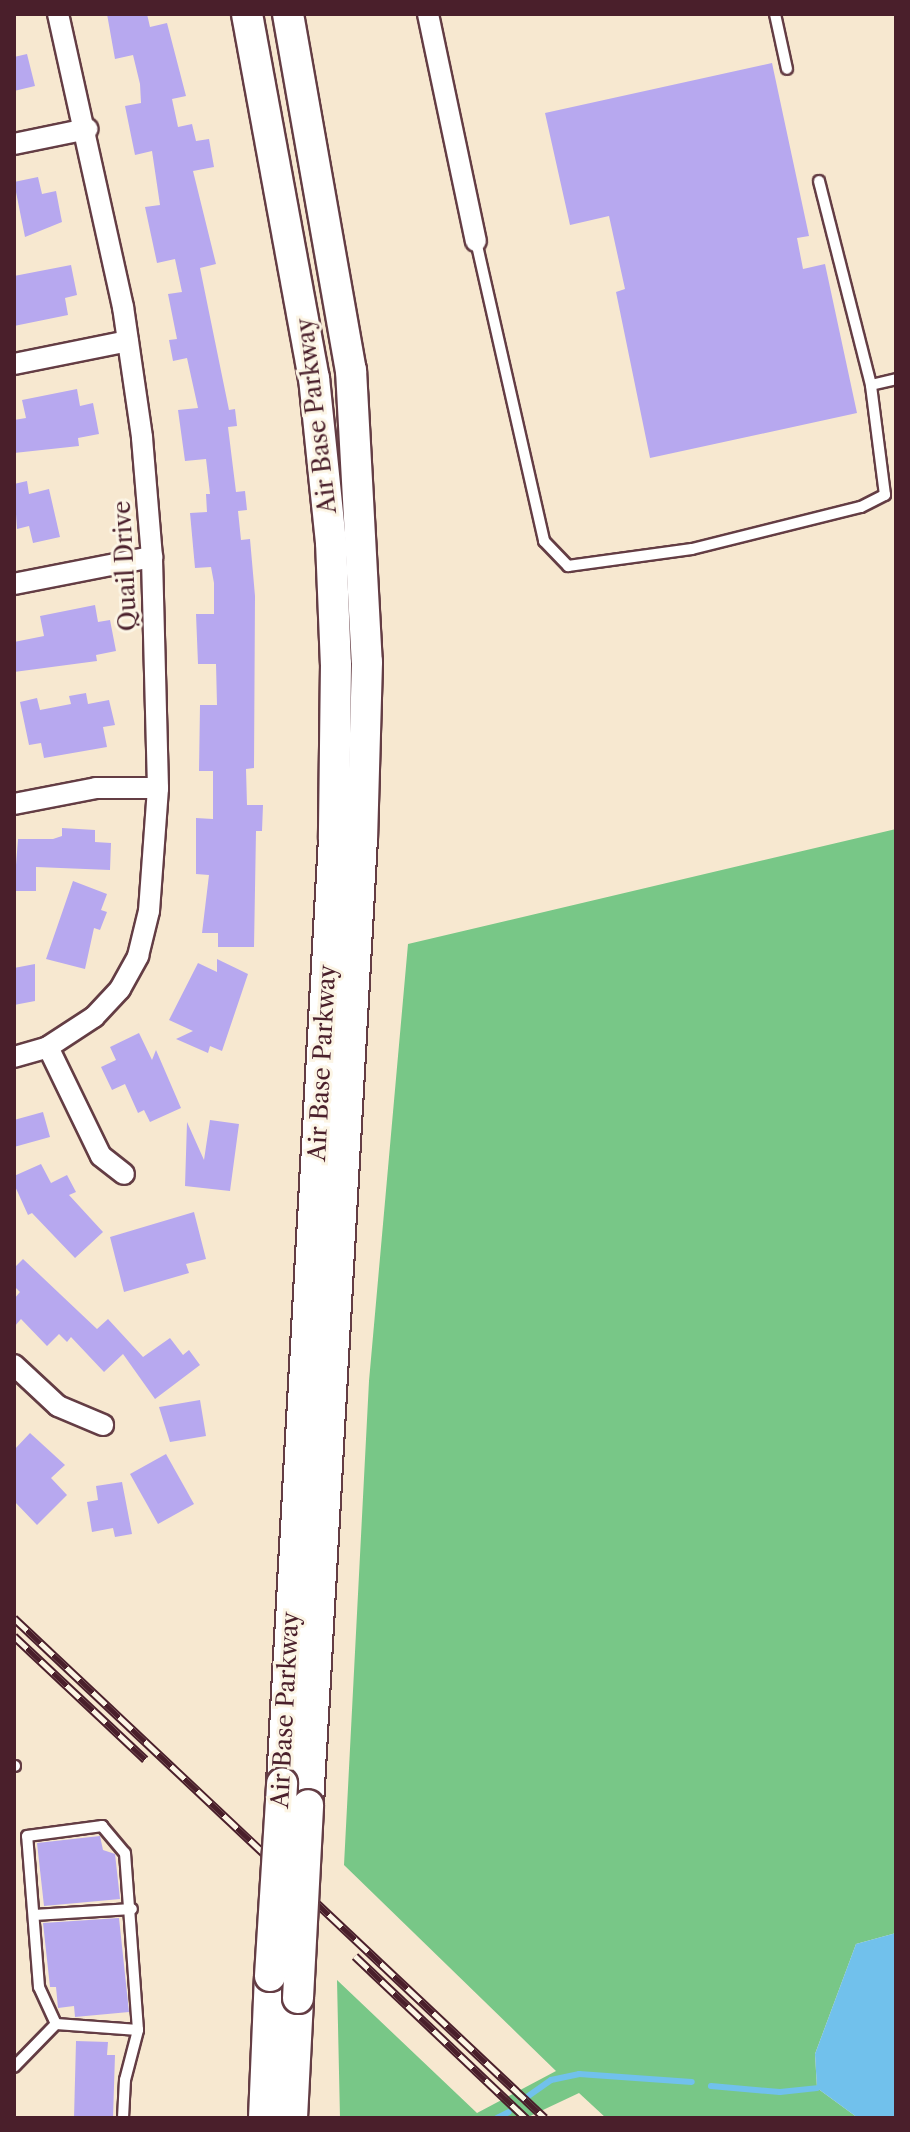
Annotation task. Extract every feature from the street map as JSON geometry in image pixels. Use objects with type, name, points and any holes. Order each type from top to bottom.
[{"type":"main road","name":"Air Base Parkway","points":[[247,14],[314,378],[331,542],[336,664],[334,839],[264,2118]]},
{"type":"main road","name":"Air Base Parkway","points":[[288,14],[351,370],[367,662],[362,854],[292,2118]]},
{"type":"street","name":"Quail Drive","points":[[14,1057],[48,1047],[94,1017],[120,989],[138,956],[149,911],[158,788],[152,557],[128,341],[87,129],[58,14]]},
{"type":"street","points":[[428,14],[476,241]]},
{"type":"street","points":[[14,144],[87,129]]},
{"type":"street","points":[[14,364],[128,341]]},
{"type":"street","points":[[14,584],[152,557]]},
{"type":"street","points":[[14,804],[96,788],[158,788]]},
{"type":"street","points":[[48,1047],[101,1156],[124,1174]]},
{"type":"street","points":[[14,1365],[58,1406],[103,1425]]},
{"type":"lane","points":[[775,14],[787,69]]},
{"type":"lane","points":[[476,241],[544,541],[568,566],[692,549],[861,507],[885,495],[871,385],[819,181]]},
{"type":"lane","points":[[871,385],[896,379]]},
{"type":"lane","points":[[56,2024],[39,1987],[27,1836],[102,1826],[125,1853],[132,1909],[138,2030],[125,2080],[123,2118]]},
{"type":"lane","points":[[34,1915],[132,1909]]},
{"type":"lane","points":[[14,2067],[56,2024],[138,2030]]},
{"type":"green space","points":[[896,829],[896,1933],[856,1944],[815,2054],[817,2088],[858,2118],[606,2118],[579,2093],[526,2118],[340,2118],[337,1980],[477,2113],[556,2071],[344,1865],[369,1381],[408,944]]},
{"type":"water","points":[[896,1933],[896,2118],[858,2118],[817,2088],[815,2054],[856,1944]]},
{"type":"building","points":[[107,14],[147,14],[150,27],[167,23],[186,96],[172,99],[178,127],[192,124],[196,141],[209,139],[214,167],[193,171],[216,264],[200,268],[229,410],[235,409],[237,426],[228,427],[236,492],[245,491],[247,510],[238,511],[241,540],[250,539],[255,596],[254,768],[246,769],[247,805],[263,805],[262,831],[256,831],[254,947],[218,947],[218,933],[202,933],[209,875],[196,874],[196,818],[213,819],[213,771],[199,771],[200,705],[217,705],[216,664],[198,664],[196,614],[214,614],[214,583],[211,567],[195,568],[190,513],[207,512],[206,494],[210,494],[206,459],[185,461],[178,410],[198,408],[187,358],[173,361],[169,340],[177,339],[168,294],[182,292],[175,259],[157,263],[145,207],[160,205],[152,151],[135,155],[125,106],[141,103],[140,84],[133,55],[115,59]]},
{"type":"building","points":[[27,54],[35,86],[14,91],[14,57]]},
{"type":"building","points":[[772,63],[809,236],[797,238],[803,269],[825,264],[857,413],[650,458],[616,292],[625,289],[609,216],[570,225],[545,113]]},
{"type":"building","points":[[38,177],[42,194],[56,191],[62,222],[25,237],[14,182]]},
{"type":"building","points":[[71,265],[77,295],[65,298],[68,315],[14,326],[14,276]]},
{"type":"building","points":[[77,389],[80,406],[93,403],[99,434],[78,438],[79,446],[14,453],[14,420],[26,418],[22,400]]},
{"type":"building","points":[[27,481],[29,494],[49,489],[60,537],[33,543],[29,526],[17,529],[14,484]]},
{"type":"building","points":[[95,605],[98,622],[110,620],[116,651],[96,655],[97,661],[14,672],[14,642],[44,636],[40,616]]},
{"type":"building","points":[[86,693],[88,704],[109,700],[115,725],[103,727],[107,747],[44,758],[41,743],[29,745],[20,702],[37,698],[40,710],[71,704],[69,696]]},
{"type":"building","points":[[62,828],[95,830],[95,842],[111,843],[110,870],[36,867],[36,891],[14,891],[18,839],[53,839],[62,836]]},
{"type":"building","points":[[73,881],[107,894],[101,910],[107,912],[100,930],[94,928],[85,969],[46,959]]},
{"type":"building","points":[[217,959],[248,974],[222,1051],[210,1046],[208,1053],[176,1039],[193,1031],[169,1020],[198,963],[217,972]]},
{"type":"building","points":[[35,964],[35,1001],[14,1005],[14,968]]},
{"type":"building","points":[[139,1033],[152,1060],[156,1050],[181,1108],[150,1122],[144,1110],[138,1113],[125,1084],[112,1090],[101,1067],[116,1060],[110,1047]]},
{"type":"building","points":[[43,1112],[50,1137],[14,1147],[14,1120]]},
{"type":"building","points":[[210,1120],[239,1124],[230,1191],[185,1186],[187,1122],[204,1160]]},
{"type":"building","points":[[41,1164],[51,1183],[67,1175],[76,1192],[69,1195],[103,1232],[75,1258],[32,1213],[28,1215],[14,1184],[14,1176]]},
{"type":"building","points":[[194,1212],[206,1259],[186,1264],[189,1273],[124,1292],[110,1237]]},
{"type":"building","points":[[23,1259],[97,1329],[108,1319],[143,1357],[170,1338],[183,1355],[189,1350],[200,1365],[155,1399],[123,1354],[104,1372],[71,1337],[67,1342],[59,1334],[47,1346],[21,1319],[14,1327],[14,1299],[20,1292],[14,1286],[14,1268]]},
{"type":"building","points":[[200,1400],[206,1436],[170,1442],[159,1407]]},
{"type":"building","points":[[30,1433],[65,1465],[51,1478],[67,1495],[37,1525],[14,1501],[14,1450]]},
{"type":"building","points":[[166,1454],[194,1504],[158,1524],[130,1474]]},
{"type":"building","points":[[122,1482],[132,1534],[115,1537],[113,1528],[92,1532],[87,1502],[98,1500],[96,1486]]},
{"type":"building","points":[[100,1836],[103,1850],[115,1854],[120,1899],[44,1906],[37,1843]]},
{"type":"building","points":[[119,1918],[129,2012],[75,2017],[74,2006],[58,2008],[56,1987],[50,1987],[43,1923]]},
{"type":"building","points":[[76,2041],[108,2042],[107,2055],[115,2055],[113,2118],[74,2118]]},
{"type":"waterway","points":[[524,2099],[551,2080],[579,2074],[692,2082]]},
{"type":"waterway","points":[[711,2086],[780,2092],[817,2088]]},
{"type":"waterway","points":[[497,2118],[509,2112]]},
{"type":"railway","points":[[14,1618],[545,2118]]},
{"type":"railway","points":[[14,1636],[145,1759]]},
{"type":"railway","points":[[355,1956],[526,2118]]}]
